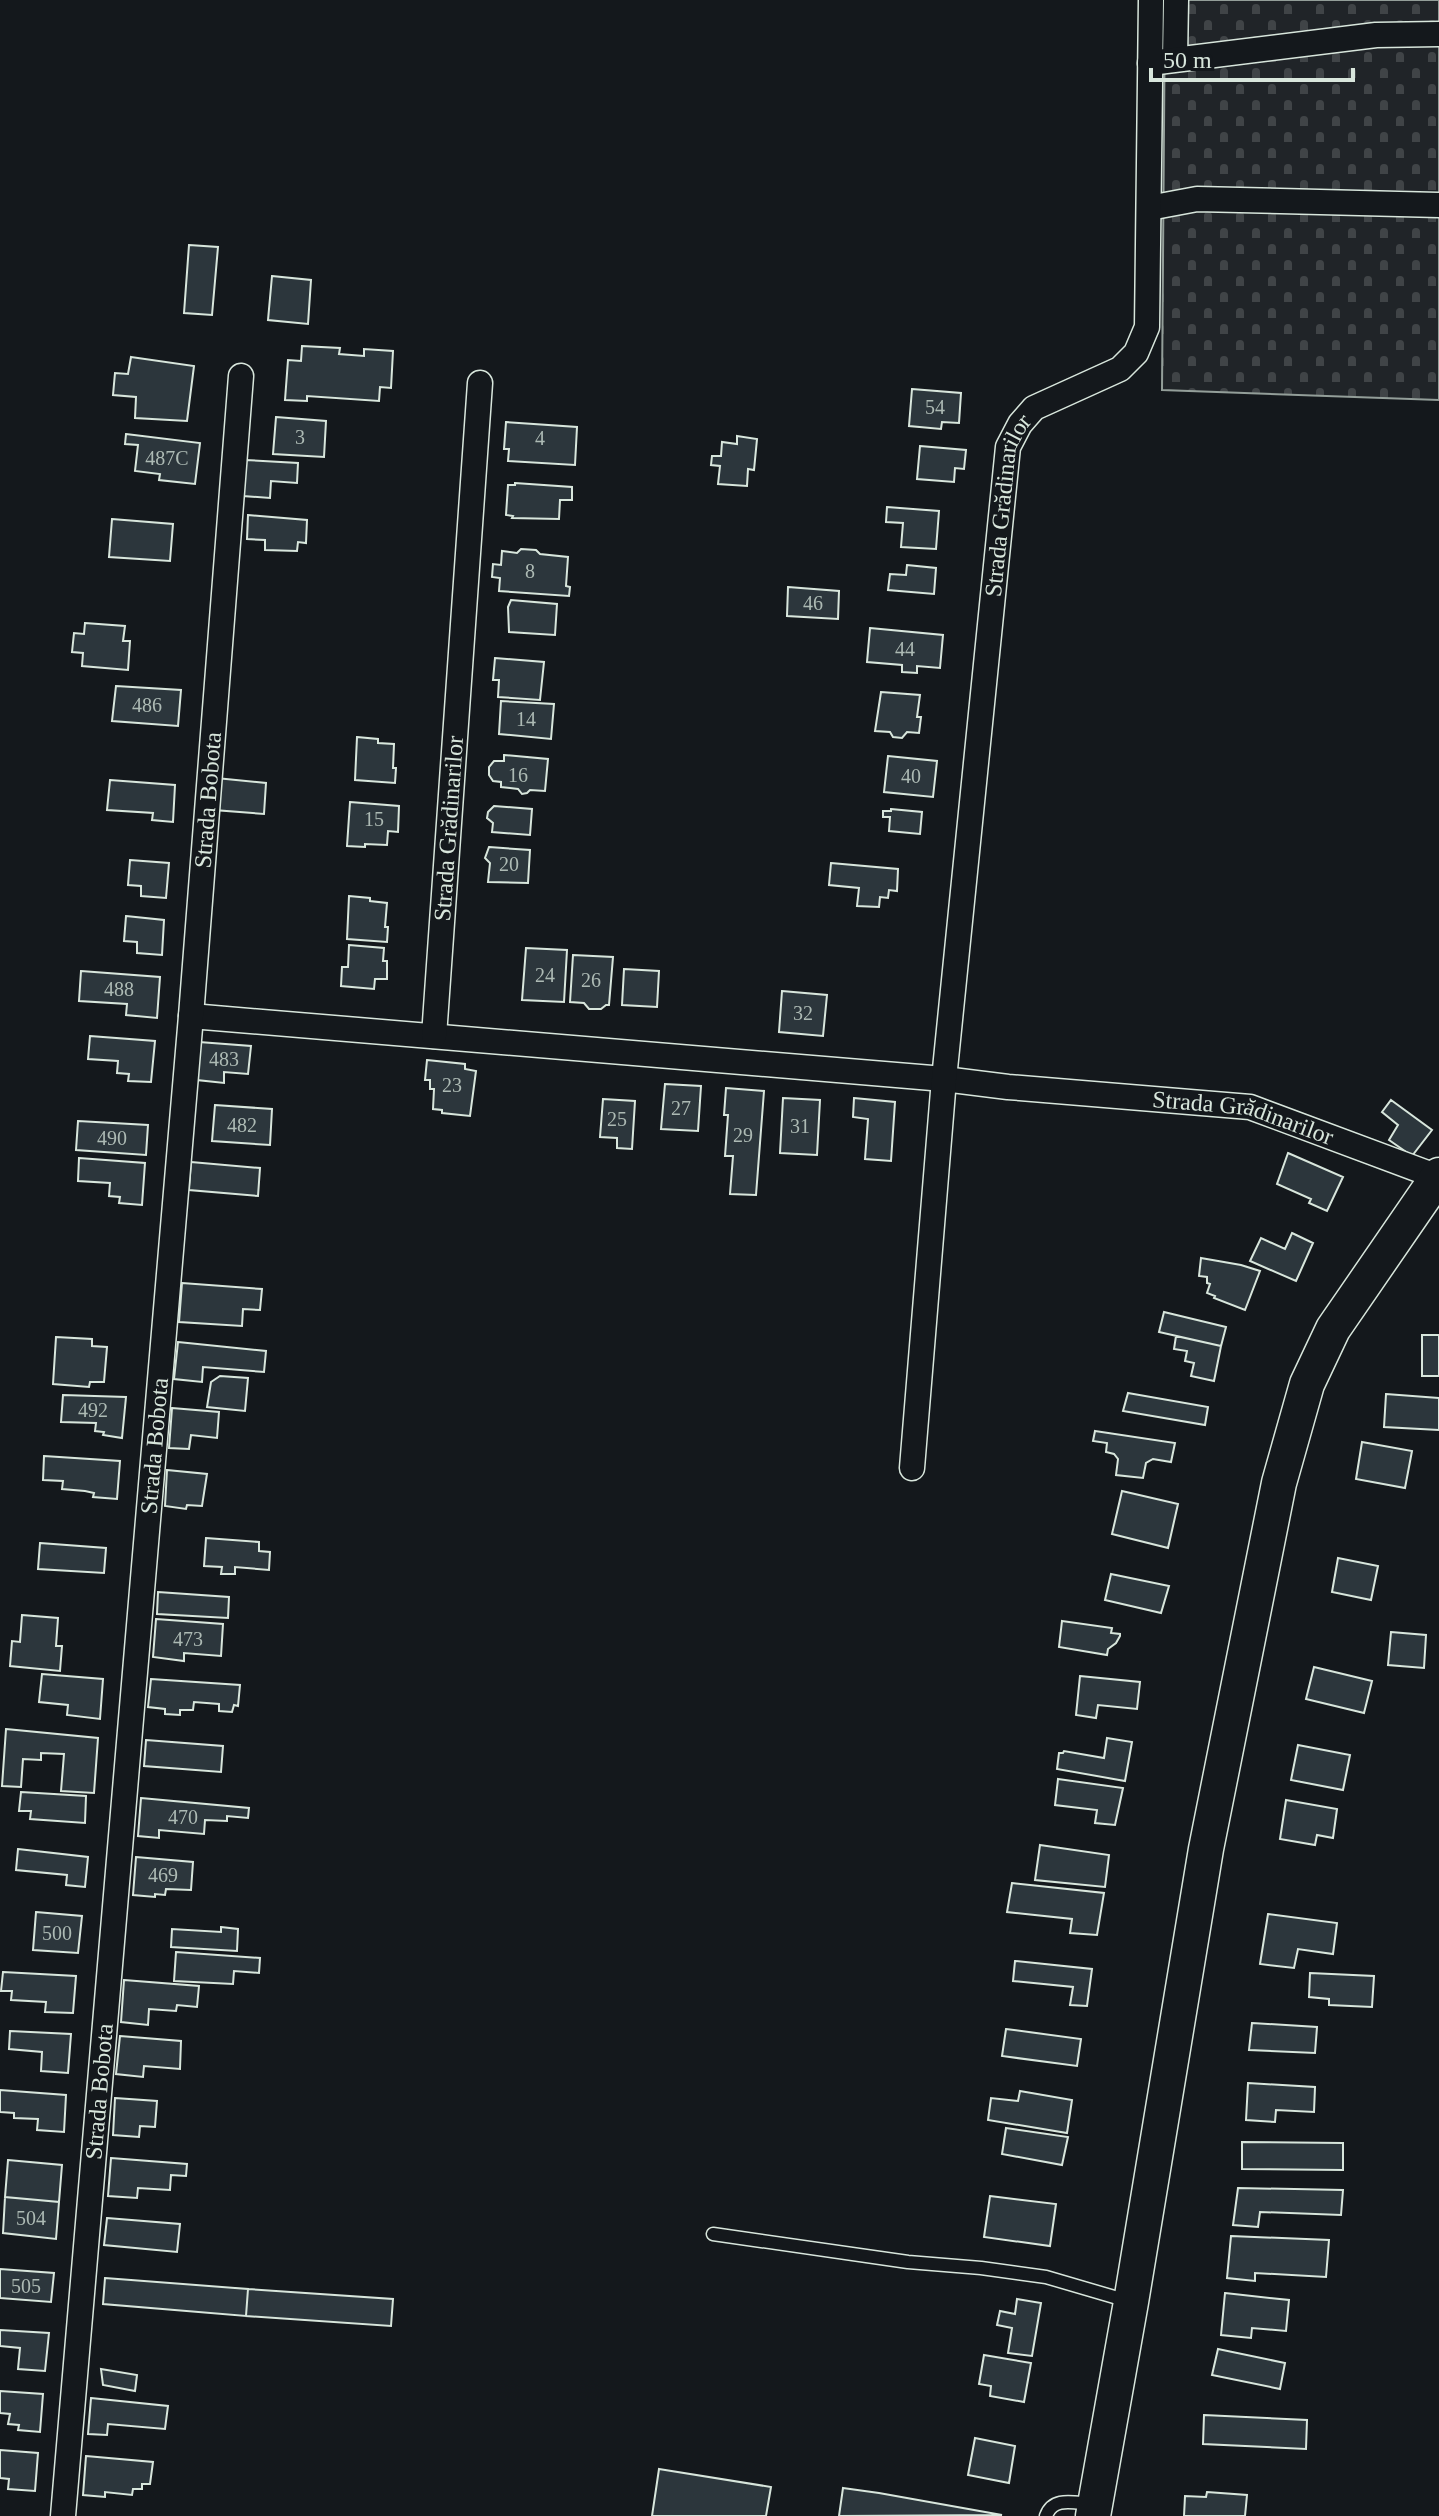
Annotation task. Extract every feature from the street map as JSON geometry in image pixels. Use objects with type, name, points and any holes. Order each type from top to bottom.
[{"type":"main road","points":[[1094,2510],[1206,1849],[1279,1483],[1307,1384],[1333,1329],[1438,1176]]},
{"type":"street","name":"Strada Grădinarilor","points":[[912,1468],[944,1079],[1008,447],[1020,424],[1034,408],[1120,369],[1136,353],[1147,327],[1151,0]]},
{"type":"street","points":[[1175,58],[1176,0]]},
{"type":"street","points":[[1150,63],[1376,35],[1439,34]]},
{"type":"street","points":[[1149,208],[1197,199],[1439,205]]},
{"type":"street","name":"Strada Bobota","points":[[63,2516],[191,1016],[241,376]]},
{"type":"street","name":"Strada Grădinarilor","points":[[434,1036],[480,383]]},
{"type":"street","name":"Strada Grădinarilor","points":[[191,1016],[1250,1107],[1438,1176]]},
{"type":"lane","points":[[713,2234],[892,2260],[1046,2277],[1131,2302]]},
{"type":"lane","points":[[1046,2516],[1049,2507],[1055,2503],[1094,2510]]},
{"type":"green space","points":[[1165,0],[1439,0],[1439,400],[1162,390]]},
{"type":"building","points":[[189,245],[218,247],[212,315],[184,313]]},
{"type":"building","points":[[272,276],[311,280],[308,324],[268,320]]},
{"type":"building","points":[[302,346],[340,348],[339,354],[364,356],[364,349],[393,351],[391,388],[380,387],[379,401],[307,396],[307,401],[285,400],[288,360],[301,361]]},
{"type":"building","points":[[131,357],[194,366],[187,421],[135,418],[136,397],[113,395],[115,373],[128,374]]},
{"type":"building","points":[[912,389],[961,393],[959,423],[942,422],[941,429],[909,426]]},
{"type":"building","points":[[276,417],[326,421],[324,457],[273,454]]},
{"type":"building","points":[[506,422],[577,427],[575,465],[508,461],[509,449],[504,449]]},
{"type":"building","points":[[126,434],[200,443],[195,484],[159,480],[160,474],[135,471],[138,445],[125,444]]},
{"type":"building","points":[[737,436],[757,439],[754,470],[748,469],[747,486],[718,484],[720,466],[711,465],[712,456],[721,456],[722,442],[737,444]]},
{"type":"building","points":[[920,446],[966,450],[964,469],[955,468],[954,482],[917,479]]},
{"type":"building","points":[[245,460],[298,463],[297,483],[271,481],[270,498],[243,496]]},
{"type":"building","points":[[508,485],[572,487],[572,500],[560,500],[559,519],[512,518],[506,515]]},
{"type":"building","points":[[887,507],[939,511],[936,549],[901,547],[903,523],[886,522]]},
{"type":"building","points":[[248,515],[307,520],[306,543],[298,542],[297,551],[265,550],[265,540],[247,539]]},
{"type":"building","points":[[112,519],[173,524],[170,561],[109,557]]},
{"type":"building","points":[[521,549],[568,557],[566,586],[570,587],[569,596],[499,591],[500,578],[492,577],[493,564],[501,565],[502,551],[517,553]]},
{"type":"building","points":[[907,565],[936,568],[934,594],[888,590],[890,574],[906,575]]},
{"type":"building","points":[[788,587],[839,591],[838,619],[787,616]]},
{"type":"building","points":[[511,600],[557,604],[555,635],[509,632],[508,607]]},
{"type":"building","points":[[85,623],[125,626],[123,641],[130,641],[128,670],[82,666],[83,653],[72,652],[74,633],[84,634]]},
{"type":"building","points":[[870,628],[943,635],[940,668],[917,666],[917,673],[902,672],[902,665],[867,662]]},
{"type":"building","points":[[495,658],[544,662],[540,700],[498,697],[499,680],[493,680]]},
{"type":"building","points":[[116,686],[181,690],[178,726],[112,721]]},
{"type":"building","points":[[881,692],[920,695],[917,717],[921,717],[919,733],[907,732],[902,738],[893,737],[890,732],[875,731]]},
{"type":"building","points":[[501,701],[554,704],[551,739],[499,734]]},
{"type":"building","points":[[357,737],[394,744],[395,783],[355,780]]},
{"type":"building","points":[[504,755],[548,759],[545,791],[530,790],[522,794],[518,789],[501,787],[501,782],[493,781],[489,767],[494,761],[504,761]]},
{"type":"building","points":[[888,756],[937,761],[933,797],[884,792]]},
{"type":"building","points":[[216,778],[266,783],[264,814],[214,810]]},
{"type":"building","points":[[110,780],[175,785],[173,822],[152,820],[153,813],[107,810]]},
{"type":"building","points":[[350,802],[399,806],[398,832],[388,831],[387,845],[347,846]]},
{"type":"building","points":[[494,806],[532,809],[530,835],[492,832],[493,823],[487,818]]},
{"type":"building","points":[[883,811],[922,812],[920,834],[889,831],[890,817],[883,817]]},
{"type":"building","points":[[489,847],[530,850],[528,883],[488,882],[490,863],[485,858]]},
{"type":"building","points":[[130,860],[169,863],[166,898],[141,896],[141,886],[128,885]]},
{"type":"building","points":[[831,863],[898,869],[897,891],[889,890],[888,898],[880,897],[879,907],[857,906],[859,888],[829,885]]},
{"type":"building","points":[[349,896],[387,903],[387,942],[347,939]]},
{"type":"building","points":[[126,916],[164,920],[162,955],[137,953],[137,942],[124,941]]},
{"type":"building","points":[[349,945],[384,948],[387,979],[375,979],[374,989],[341,986],[342,967],[348,967]]},
{"type":"building","points":[[526,948],[567,950],[564,1002],[522,1000]]},
{"type":"building","points":[[573,955],[613,957],[609,1005],[589,1009],[584,1003],[570,1002]]},
{"type":"building","points":[[624,969],[659,971],[657,1007],[622,1005]]},
{"type":"building","points":[[81,971],[160,977],[157,1018],[126,1015],[127,1004],[79,1001]]},
{"type":"building","points":[[782,991],[827,995],[823,1036],[779,1032]]},
{"type":"building","points":[[90,1036],[155,1041],[151,1082],[128,1081],[129,1074],[117,1073],[118,1061],[88,1059]]},
{"type":"building","points":[[199,1042],[251,1046],[248,1074],[224,1072],[224,1083],[197,1080]]},
{"type":"building","points":[[427,1060],[465,1064],[465,1069],[476,1071],[470,1116],[433,1109],[434,1089],[430,1089],[430,1080],[425,1080]]},
{"type":"building","points":[[665,1084],[701,1086],[698,1131],[661,1129]]},
{"type":"building","points":[[726,1088],[764,1091],[756,1195],[730,1194],[733,1156],[725,1156]]},
{"type":"building","points":[[783,1098],[820,1100],[817,1155],[780,1153]]},
{"type":"building","points":[[854,1098],[895,1102],[891,1161],[865,1159],[868,1119],[853,1117]]},
{"type":"building","points":[[603,1099],[635,1101],[632,1149],[617,1148],[617,1138],[600,1137]]},
{"type":"building","points":[[1391,1100],[1432,1130],[1412,1156],[1389,1140],[1398,1125],[1382,1112]]},
{"type":"building","points":[[215,1105],[272,1109],[270,1145],[212,1141]]},
{"type":"building","points":[[78,1121],[148,1125],[146,1155],[76,1150]]},
{"type":"building","points":[[1288,1153],[1343,1177],[1327,1211],[1309,1203],[1311,1199],[1277,1184]]},
{"type":"building","points":[[79,1158],[145,1163],[142,1205],[119,1203],[120,1197],[109,1196],[110,1183],[78,1181]]},
{"type":"building","points":[[191,1162],[260,1168],[258,1196],[189,1190]]},
{"type":"building","points":[[1292,1233],[1313,1243],[1296,1281],[1250,1261],[1261,1238],[1285,1249]]},
{"type":"building","points":[[1201,1258],[1260,1271],[1245,1310],[1207,1293],[1210,1284],[1207,1277],[1199,1276]]},
{"type":"building","points":[[182,1283],[262,1289],[260,1310],[243,1309],[242,1326],[179,1322]]},
{"type":"building","points":[[1164,1312],[1226,1327],[1221,1346],[1159,1332]]},
{"type":"building","points":[[1422,1335],[1439,1335],[1439,1376],[1422,1376]]},
{"type":"building","points":[[1176,1336],[1221,1346],[1214,1381],[1191,1376],[1194,1363],[1185,1361],[1187,1351],[1174,1349]]},
{"type":"building","points":[[56,1337],[92,1339],[92,1346],[107,1347],[104,1382],[90,1382],[89,1387],[53,1384]]},
{"type":"building","points":[[178,1342],[266,1351],[264,1372],[203,1367],[202,1382],[174,1379]]},
{"type":"building","points":[[220,1376],[248,1378],[245,1411],[207,1407],[211,1382]]},
{"type":"building","points":[[1128,1393],[1208,1407],[1205,1425],[1123,1411]]},
{"type":"building","points":[[1386,1394],[1439,1398],[1439,1430],[1384,1427]]},
{"type":"building","points":[[63,1395],[126,1397],[122,1438],[95,1431],[96,1423],[61,1422]]},
{"type":"building","points":[[172,1408],[219,1412],[217,1438],[191,1435],[189,1449],[169,1448]]},
{"type":"building","points":[[1095,1431],[1175,1443],[1171,1462],[1153,1459],[1146,1463],[1143,1478],[1116,1475],[1118,1459],[1106,1452],[1107,1443],[1093,1441]]},
{"type":"building","points":[[1362,1442],[1412,1451],[1405,1488],[1356,1479]]},
{"type":"building","points":[[44,1456],[120,1461],[117,1499],[93,1497],[94,1493],[62,1489],[63,1481],[43,1480]]},
{"type":"building","points":[[167,1470],[207,1474],[202,1506],[187,1505],[186,1509],[165,1506]]},
{"type":"building","points":[[1122,1491],[1178,1504],[1168,1548],[1112,1534]]},
{"type":"building","points":[[206,1538],[259,1542],[259,1551],[270,1552],[269,1570],[235,1567],[235,1574],[221,1574],[222,1567],[204,1566]]},
{"type":"building","points":[[40,1543],[106,1548],[104,1573],[38,1569]]},
{"type":"building","points":[[1338,1558],[1378,1566],[1371,1600],[1332,1592]]},
{"type":"building","points":[[1111,1574],[1169,1586],[1161,1613],[1105,1600]]},
{"type":"building","points":[[158,1592],[229,1597],[228,1618],[157,1614]]},
{"type":"building","points":[[22,1615],[58,1618],[56,1646],[62,1646],[60,1671],[10,1666],[12,1641],[20,1642]]},
{"type":"building","points":[[156,1619],[223,1624],[221,1656],[184,1653],[184,1661],[153,1657]]},
{"type":"building","points":[[1062,1621],[1112,1628],[1111,1633],[1120,1636],[1108,1649],[1107,1655],[1059,1647]]},
{"type":"building","points":[[1391,1632],[1426,1635],[1424,1668],[1388,1665]]},
{"type":"building","points":[[1314,1667],[1372,1681],[1364,1713],[1306,1699]]},
{"type":"building","points":[[42,1674],[103,1679],[100,1719],[67,1715],[68,1705],[39,1702]]},
{"type":"building","points":[[1080,1676],[1140,1682],[1137,1709],[1098,1705],[1096,1718],[1076,1715]]},
{"type":"building","points":[[151,1679],[240,1685],[238,1706],[234,1705],[232,1712],[219,1711],[219,1704],[194,1702],[193,1710],[180,1710],[180,1715],[165,1714],[165,1709],[148,1707]]},
{"type":"building","points":[[6,1729],[98,1738],[94,1793],[61,1791],[64,1754],[41,1753],[41,1760],[23,1759],[21,1787],[2,1786]]},
{"type":"building","points":[[1107,1738],[1132,1742],[1125,1781],[1057,1769],[1059,1753],[1064,1751],[1104,1758]]},
{"type":"building","points":[[146,1740],[223,1746],[221,1772],[144,1766]]},
{"type":"building","points":[[1298,1745],[1350,1755],[1343,1790],[1291,1780]]},
{"type":"building","points":[[1058,1779],[1123,1788],[1115,1825],[1095,1823],[1097,1810],[1055,1805]]},
{"type":"building","points":[[21,1792],[86,1796],[85,1823],[30,1819],[31,1811],[19,1811]]},
{"type":"building","points":[[141,1798],[249,1808],[248,1818],[227,1816],[227,1821],[205,1820],[204,1834],[159,1830],[159,1838],[138,1836]]},
{"type":"building","points":[[1286,1800],[1337,1809],[1333,1838],[1317,1835],[1315,1845],[1280,1839]]},
{"type":"building","points":[[1040,1845],[1109,1855],[1105,1887],[1035,1880]]},
{"type":"building","points":[[18,1849],[88,1857],[85,1887],[66,1885],[67,1875],[16,1870]]},
{"type":"building","points":[[136,1857],[193,1862],[191,1890],[166,1889],[165,1895],[155,1894],[155,1897],[133,1895]]},
{"type":"building","points":[[1012,1883],[1104,1893],[1097,1935],[1070,1933],[1072,1919],[1007,1912]]},
{"type":"building","points":[[36,1912],[82,1916],[78,1953],[33,1950]]},
{"type":"building","points":[[1268,1914],[1337,1923],[1333,1954],[1298,1949],[1294,1968],[1260,1964]]},
{"type":"building","points":[[221,1927],[238,1929],[237,1951],[171,1947],[172,1929],[221,1932]]},
{"type":"building","points":[[176,1952],[260,1958],[259,1973],[234,1971],[233,1984],[174,1981]]},
{"type":"building","points":[[1015,1961],[1092,1969],[1087,2006],[1070,2005],[1073,1987],[1013,1981]]},
{"type":"building","points":[[3,1972],[76,1976],[73,2013],[45,2012],[46,2002],[11,2000],[12,1991],[1,1991]]},
{"type":"building","points":[[1310,1973],[1374,1976],[1372,2007],[1329,2005],[1329,1999],[1309,1997]]},
{"type":"building","points":[[124,1980],[199,1986],[197,2007],[177,2005],[176,2011],[149,2009],[148,2025],[121,2022]]},
{"type":"building","points":[[1252,2023],[1317,2027],[1315,2053],[1249,2050]]},
{"type":"building","points":[[1006,2029],[1081,2039],[1077,2066],[1002,2056]]},
{"type":"building","points":[[10,2031],[71,2034],[68,2073],[41,2071],[42,2052],[9,2049]]},
{"type":"building","points":[[120,2036],[181,2041],[180,2069],[144,2066],[143,2077],[116,2074]]},
{"type":"building","points":[[1248,2083],[1315,2087],[1314,2112],[1276,2110],[1275,2122],[1246,2120]]},
{"type":"building","points":[[0,2090],[66,2095],[64,2132],[37,2130],[38,2119],[14,2118],[14,2113],[0,2112]]},
{"type":"building","points":[[1020,2091],[1072,2100],[1067,2133],[988,2120],[991,2098],[1018,2101]]},
{"type":"building","points":[[115,2098],[157,2101],[155,2127],[140,2126],[139,2137],[113,2135]]},
{"type":"building","points":[[1006,2128],[1068,2137],[1062,2165],[1002,2154]]},
{"type":"building","points":[[1242,2142],[1343,2143],[1343,2170],[1242,2169]]},
{"type":"building","points":[[111,2158],[187,2164],[186,2176],[171,2175],[170,2190],[138,2188],[137,2198],[108,2196]]},
{"type":"building","points":[[8,2160],[62,2165],[59,2202],[5,2197]]},
{"type":"building","points":[[1238,2188],[1343,2190],[1341,2215],[1260,2212],[1258,2227],[1233,2225]]},
{"type":"building","points":[[990,2196],[1056,2204],[1050,2246],[984,2237]]},
{"type":"building","points":[[5,2197],[59,2202],[56,2239],[3,2233]]},
{"type":"building","points":[[107,2218],[180,2224],[177,2252],[104,2245]]},
{"type":"building","points":[[1231,2236],[1329,2240],[1326,2277],[1255,2273],[1255,2281],[1227,2278]]},
{"type":"building","points":[[0,2269],[54,2273],[51,2302],[0,2298]]},
{"type":"building","points":[[105,2278],[248,2289],[246,2316],[103,2304]]},
{"type":"building","points":[[248,2289],[393,2299],[391,2326],[246,2316]]},
{"type":"building","points":[[1225,2293],[1289,2300],[1286,2331],[1252,2328],[1251,2338],[1221,2335]]},
{"type":"building","points":[[1017,2299],[1041,2303],[1032,2356],[1008,2353],[1012,2328],[997,2325],[1000,2311],[1015,2314]]},
{"type":"building","points":[[0,2330],[49,2333],[45,2371],[18,2369],[20,2348],[0,2346]]},
{"type":"building","points":[[1218,2349],[1285,2363],[1280,2389],[1212,2375]]},
{"type":"building","points":[[984,2355],[1031,2363],[1024,2402],[990,2396],[991,2386],[979,2384]]},
{"type":"building","points":[[101,2369],[137,2375],[135,2391],[103,2385]]},
{"type":"building","points":[[0,2391],[43,2394],[40,2432],[18,2430],[19,2425],[8,2424],[10,2414],[0,2413]]},
{"type":"building","points":[[91,2398],[168,2406],[165,2429],[108,2424],[107,2435],[88,2434]]},
{"type":"building","points":[[1204,2415],[1307,2420],[1306,2449],[1203,2444]]},
{"type":"building","points":[[975,2438],[1015,2446],[1009,2483],[968,2475]]},
{"type":"building","points":[[0,2450],[38,2453],[35,2491],[8,2489],[9,2479],[0,2478]]},
{"type":"building","points":[[86,2456],[153,2462],[150,2484],[142,2484],[142,2489],[133,2489],[132,2495],[105,2492],[105,2497],[83,2495]]},
{"type":"building","points":[[659,2469],[771,2487],[766,2516],[652,2516]]},
{"type":"building","points":[[843,2488],[879,2493],[1002,2515],[839,2516]]},
{"type":"building","points":[[1207,2492],[1247,2495],[1245,2516],[1184,2516],[1185,2496],[1206,2497]]}]
